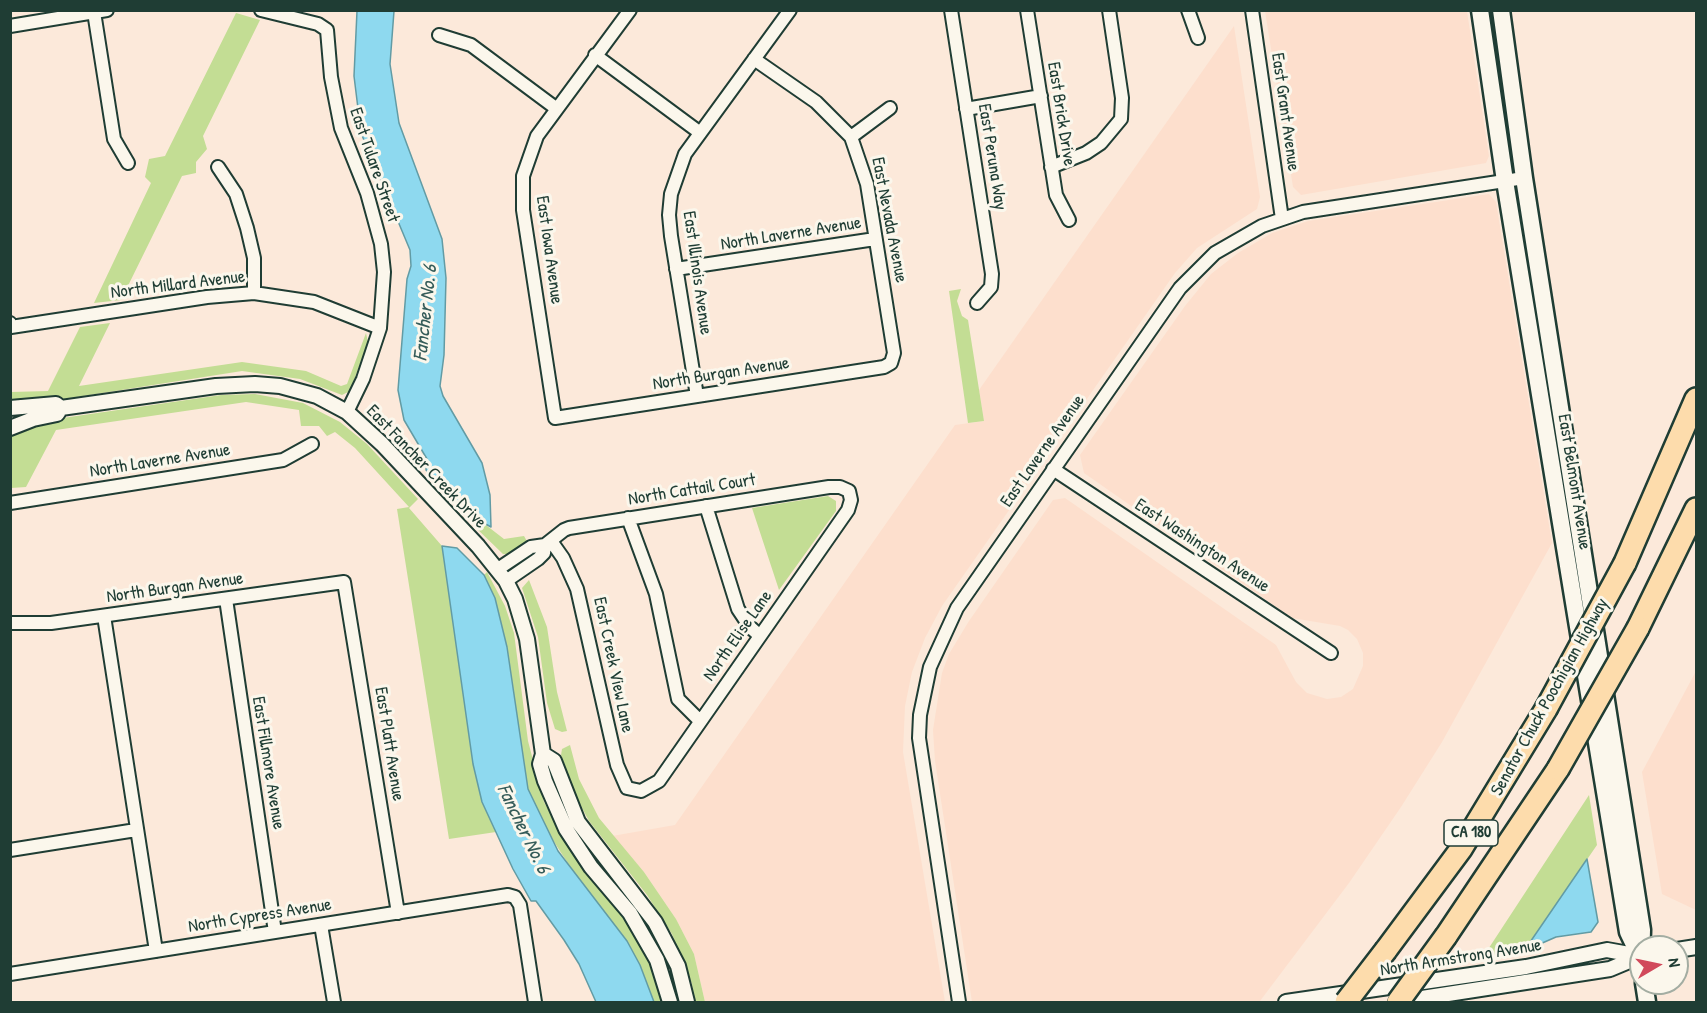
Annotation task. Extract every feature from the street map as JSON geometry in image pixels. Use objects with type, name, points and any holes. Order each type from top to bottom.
[{"type":"highway","name":"Senator Chuck Poochigian Highway","points":[[1346,1002],[1461,849],[1546,709],[1624,563],[1696,399]]},
{"type":"highway","name":"CA 180","points":[[1398,1002],[1446,936],[1558,769],[1638,627],[1696,509]]},
{"type":"main road","name":"East Belmont Avenue","points":[[1480,10],[1505,181],[1629,935]]},
{"type":"main road","name":"East Belmont Avenue","points":[[1501,10],[1524,178],[1642,935]]},
{"type":"street","points":[[10,26],[107,10]]},
{"type":"street","name":"East Tulare Street","points":[[261,10],[318,24],[327,30],[331,77],[341,128],[367,194],[381,244],[384,272],[380,328],[374,353],[347,412]]},
{"type":"street","name":"East Iowa Avenue","points":[[555,418],[522,195],[528,155],[537,136],[630,10]]},
{"type":"street","name":"East Illinois Avenue","points":[[697,396],[676,269],[669,214],[671,194],[685,154],[699,132],[790,10]]},
{"type":"street","name":"East Peruna Way","points":[[951,10],[992,274],[991,287],[977,303]]},
{"type":"street","name":"East Brick Drive","points":[[1027,10],[1056,195],[1070,220]]},
{"type":"street","points":[[1051,167],[1086,153],[1101,143],[1121,119],[1122,98],[1109,10]]},
{"type":"street","points":[[1188,10],[1198,38]]},
{"type":"street","name":"East Grant Avenue","points":[[1252,10],[1282,219]]},
{"type":"street","points":[[94,12],[114,139],[128,163]]},
{"type":"street","points":[[439,35],[471,45],[557,109]]},
{"type":"street","points":[[596,55],[699,132]]},
{"type":"street","name":"East Nevada Avenue","points":[[754,59],[816,102],[851,137],[867,184],[894,354],[891,363]]},
{"type":"street","points":[[966,109],[1041,96]]},
{"type":"street","points":[[851,137],[890,108]]},
{"type":"street","points":[[218,167],[236,194],[247,228],[254,258],[254,294]]},
{"type":"street","name":"East Laverne Avenue","points":[[959,1002],[921,761],[920,715],[930,667],[951,617],[1180,288],[1215,253],[1262,226],[1304,212],[1524,178]]},
{"type":"street","name":"North Laverne Avenue","points":[[676,269],[875,239]]},
{"type":"street","name":"North Millard Avenue","points":[[11,325],[207,297],[254,294],[314,302],[380,328]]},
{"type":"street","name":"North Burgan Avenue","points":[[555,418],[884,368],[891,363]]},
{"type":"street","name":"East Fancher Creek Drive","points":[[10,408],[56,404],[61,408],[216,386],[255,384],[280,386],[316,396],[347,412],[382,444],[478,546],[502,575],[515,599],[527,639],[543,754],[540,764],[544,782],[566,829],[591,867],[630,913],[657,960],[670,1002]]},
{"type":"street","name":"East Fancher Creek Drive","points":[[10,428],[33,419],[57,414],[61,408]]},
{"type":"street","name":"North Laverne Avenue","points":[[10,503],[283,460],[312,444]]},
{"type":"street","name":"East Washington Avenue","points":[[1053,469],[1330,653]]},
{"type":"street","name":"North Cattail Court","points":[[502,575],[538,559],[544,553],[548,543],[569,528],[830,487],[840,487],[849,491]]},
{"type":"street","name":"North Elise Lane","points":[[641,791],[659,781],[848,510],[851,500],[849,491]]},
{"type":"street","points":[[706,506],[738,609],[750,627],[760,636]]},
{"type":"street","points":[[627,518],[640,545],[656,594],[678,699],[700,721]]},
{"type":"street","name":"East Creek View Lane","points":[[548,543],[563,558],[577,589],[617,765],[627,788],[641,791]]},
{"type":"street","name":"North Burgan Avenue","points":[[10,623],[51,623],[344,582]]},
{"type":"street","name":"East Platt Avenue","points":[[344,582],[398,913]]},
{"type":"street","name":"East Fillmore Avenue","points":[[225,599],[275,932]]},
{"type":"street","points":[[104,616],[156,951]]},
{"type":"street","points":[[543,754],[554,761],[578,822],[640,899],[660,930],[678,966],[687,1002]]},
{"type":"street","points":[[10,850],[136,830]]},
{"type":"street","name":"North Cypress Avenue","points":[[10,974],[508,895],[515,897],[520,904],[535,1002]]},
{"type":"street","points":[[321,925],[334,1002]]},
{"type":"street","name":"North Armstrong Avenue","points":[[1286,1002],[1526,967],[1607,950],[1629,956]]},
{"type":"street","name":"North Armstrong Avenue","points":[[1392,1002],[1610,969],[1629,963]]},
{"type":"shaded area","points":[[1265,11],[1467,11],[1489,156],[1486,163],[1301,195],[1293,187]]},
{"type":"shaded area","points":[[1234,26],[1260,197],[1257,209],[1197,248],[1175,273],[942,606],[925,638],[912,672],[905,706],[903,752],[945,1002],[705,1002],[694,954],[676,919],[644,872],[612,836],[675,825],[955,425],[984,421],[979,390]]},
{"type":"shaded area","points":[[1489,194],[1496,202],[1552,543],[1442,742],[1401,807],[1349,883],[1260,1001],[972,1002],[935,761],[933,730],[942,673],[949,654],[969,621],[1053,500],[1065,498],[1276,645],[1296,682],[1307,693],[1327,699],[1341,697],[1353,689],[1363,666],[1363,653],[1357,639],[1348,630],[1340,626],[1292,618],[1084,473],[1080,455],[1185,306],[1211,274],[1238,253],[1272,233],[1308,221]]},
{"type":"shaded area","points":[[1696,671],[1696,910],[1662,894],[1642,772]]},
{"type":"green space","points":[[236,13],[260,20],[203,136],[207,149],[196,162],[196,173],[182,176],[121,300],[94,303],[151,183],[145,177],[149,159],[165,156]]},
{"type":"green space","points":[[961,289],[957,301],[962,316],[968,320],[984,421],[968,423],[949,291]]},
{"type":"green space","points":[[110,323],[79,386],[242,362],[306,371],[341,386],[347,384],[366,333],[368,342],[350,391],[342,395],[300,379],[242,371],[39,403],[11,402],[11,392],[48,391],[80,327]]},
{"type":"green space","points":[[255,394],[303,403],[340,422],[367,444],[418,499],[409,508],[442,546],[473,764],[482,802],[496,832],[449,839],[397,509],[409,507],[355,448],[335,432],[327,436],[319,426],[301,426],[299,410],[246,402],[56,430],[26,487],[11,488],[10,434],[49,420],[221,395]]},
{"type":"green space","points":[[828,496],[836,501],[836,511],[779,590],[752,508]]},
{"type":"green space","points":[[482,522],[504,539],[524,536],[528,543],[509,554],[503,554],[475,527],[474,523]]},
{"type":"green space","points":[[487,572],[505,606],[514,633],[528,741],[544,802],[568,847],[627,920],[651,963],[664,1002],[654,1002],[640,965],[627,941],[576,876],[542,823],[528,789],[507,647],[495,598],[484,575]]},
{"type":"green space","points":[[529,580],[547,627],[557,692],[567,731],[562,732],[555,729],[547,703],[538,637],[522,588]]},
{"type":"green space","points":[[570,745],[579,779],[599,818],[644,872],[676,919],[694,954],[705,1002],[693,1002],[692,984],[672,934],[647,895],[589,821],[576,797],[561,755],[562,749]]},
{"type":"green space","points":[[1589,795],[1597,845],[1524,951],[1483,957]]},
{"type":"water","name":"Fancher No. 6","points":[[357,11],[394,11],[390,64],[399,123],[442,239],[446,278],[444,355],[440,386],[443,396],[482,463],[490,495],[491,527],[482,522],[474,523],[426,470],[427,459],[404,420],[398,390],[407,279],[411,266],[410,250],[361,133],[354,76]]},
{"type":"water","name":"Fancher No. 6","points":[[442,546],[457,548],[484,575],[495,598],[507,647],[528,789],[558,851],[627,941],[640,965],[654,1002],[596,1002],[579,964],[536,901],[531,901],[513,869],[482,802],[473,764]]},
{"type":"water","points":[[1587,859],[1598,922],[1591,932],[1556,937],[1524,951]]}]
